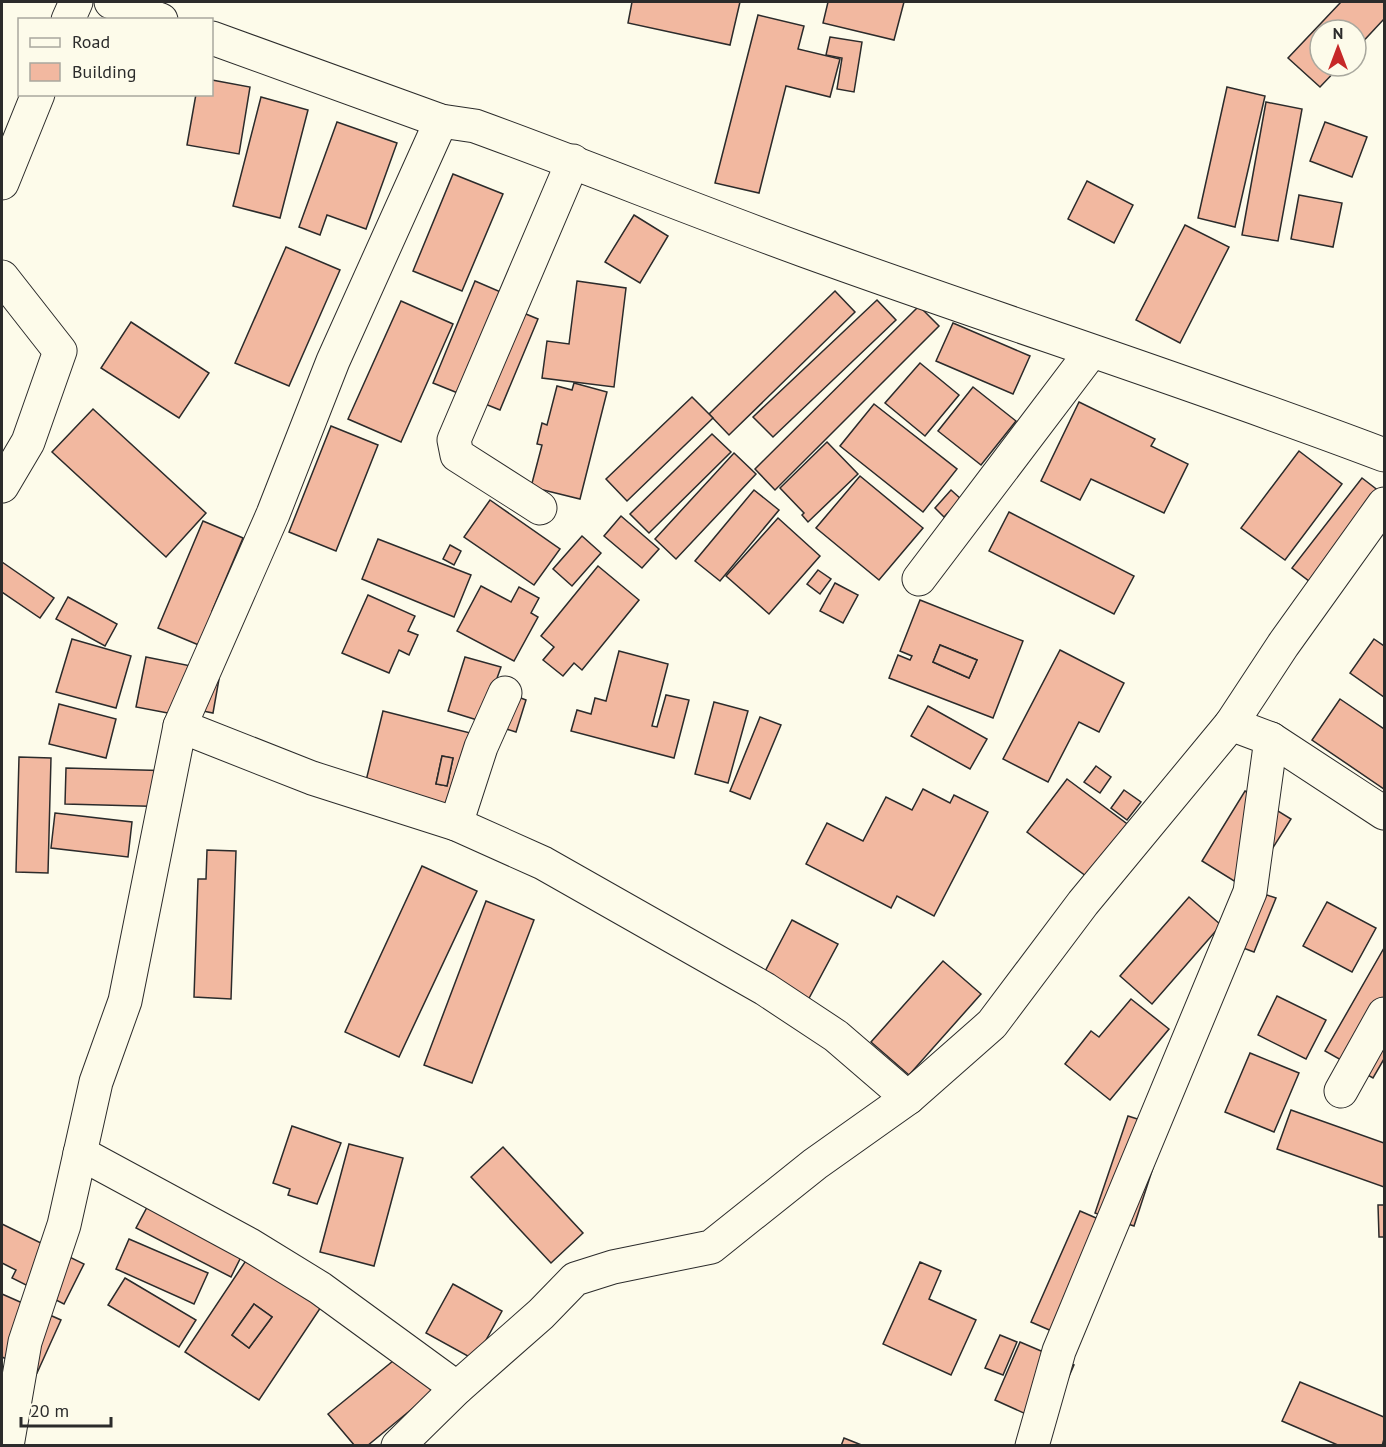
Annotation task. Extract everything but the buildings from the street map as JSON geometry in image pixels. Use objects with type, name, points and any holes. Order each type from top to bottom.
[{"type":"street","points":[[69,18],[76,2]]},
{"type":"street","points":[[116,2],[155,18]]},
{"type":"street","points":[[213,38],[441,121],[475,126],[573,161],[800,249],[1091,352],[1240,400],[1384,455]]},
{"type":"street","points":[[2,183],[37,96]]},
{"type":"street","points":[[7,1446],[25,1342],[64,1225],[96,1082],[125,1001],[180,726],[273,514],[333,361],[441,121]]},
{"type":"street","points":[[540,508],[457,455],[454,441],[573,161]]},
{"type":"street","points":[[2,278],[60,351],[28,442],[2,486]]},
{"type":"street","points":[[919,579],[1091,352]]},
{"type":"street","points":[[398,1446],[457,1388],[541,1314],[575,1279],[613,1268],[711,1247],[815,1164],[908,1098],[992,1024],[1083,903],[1231,724],[1384,504]]},
{"type":"street","points":[[456,824],[481,747],[505,693]]},
{"type":"street","points":[[1231,724],[1270,739],[1384,813]]},
{"type":"street","points":[[180,726],[312,778],[456,824],[543,863],[765,989],[836,1036],[908,1098]]},
{"type":"street","points":[[1032,1446],[1059,1351],[1250,892],[1270,739]]},
{"type":"street","points":[[1341,1091],[1384,1014]]},
{"type":"street","points":[[80,1153],[250,1245],[320,1288],[457,1388]]}]
